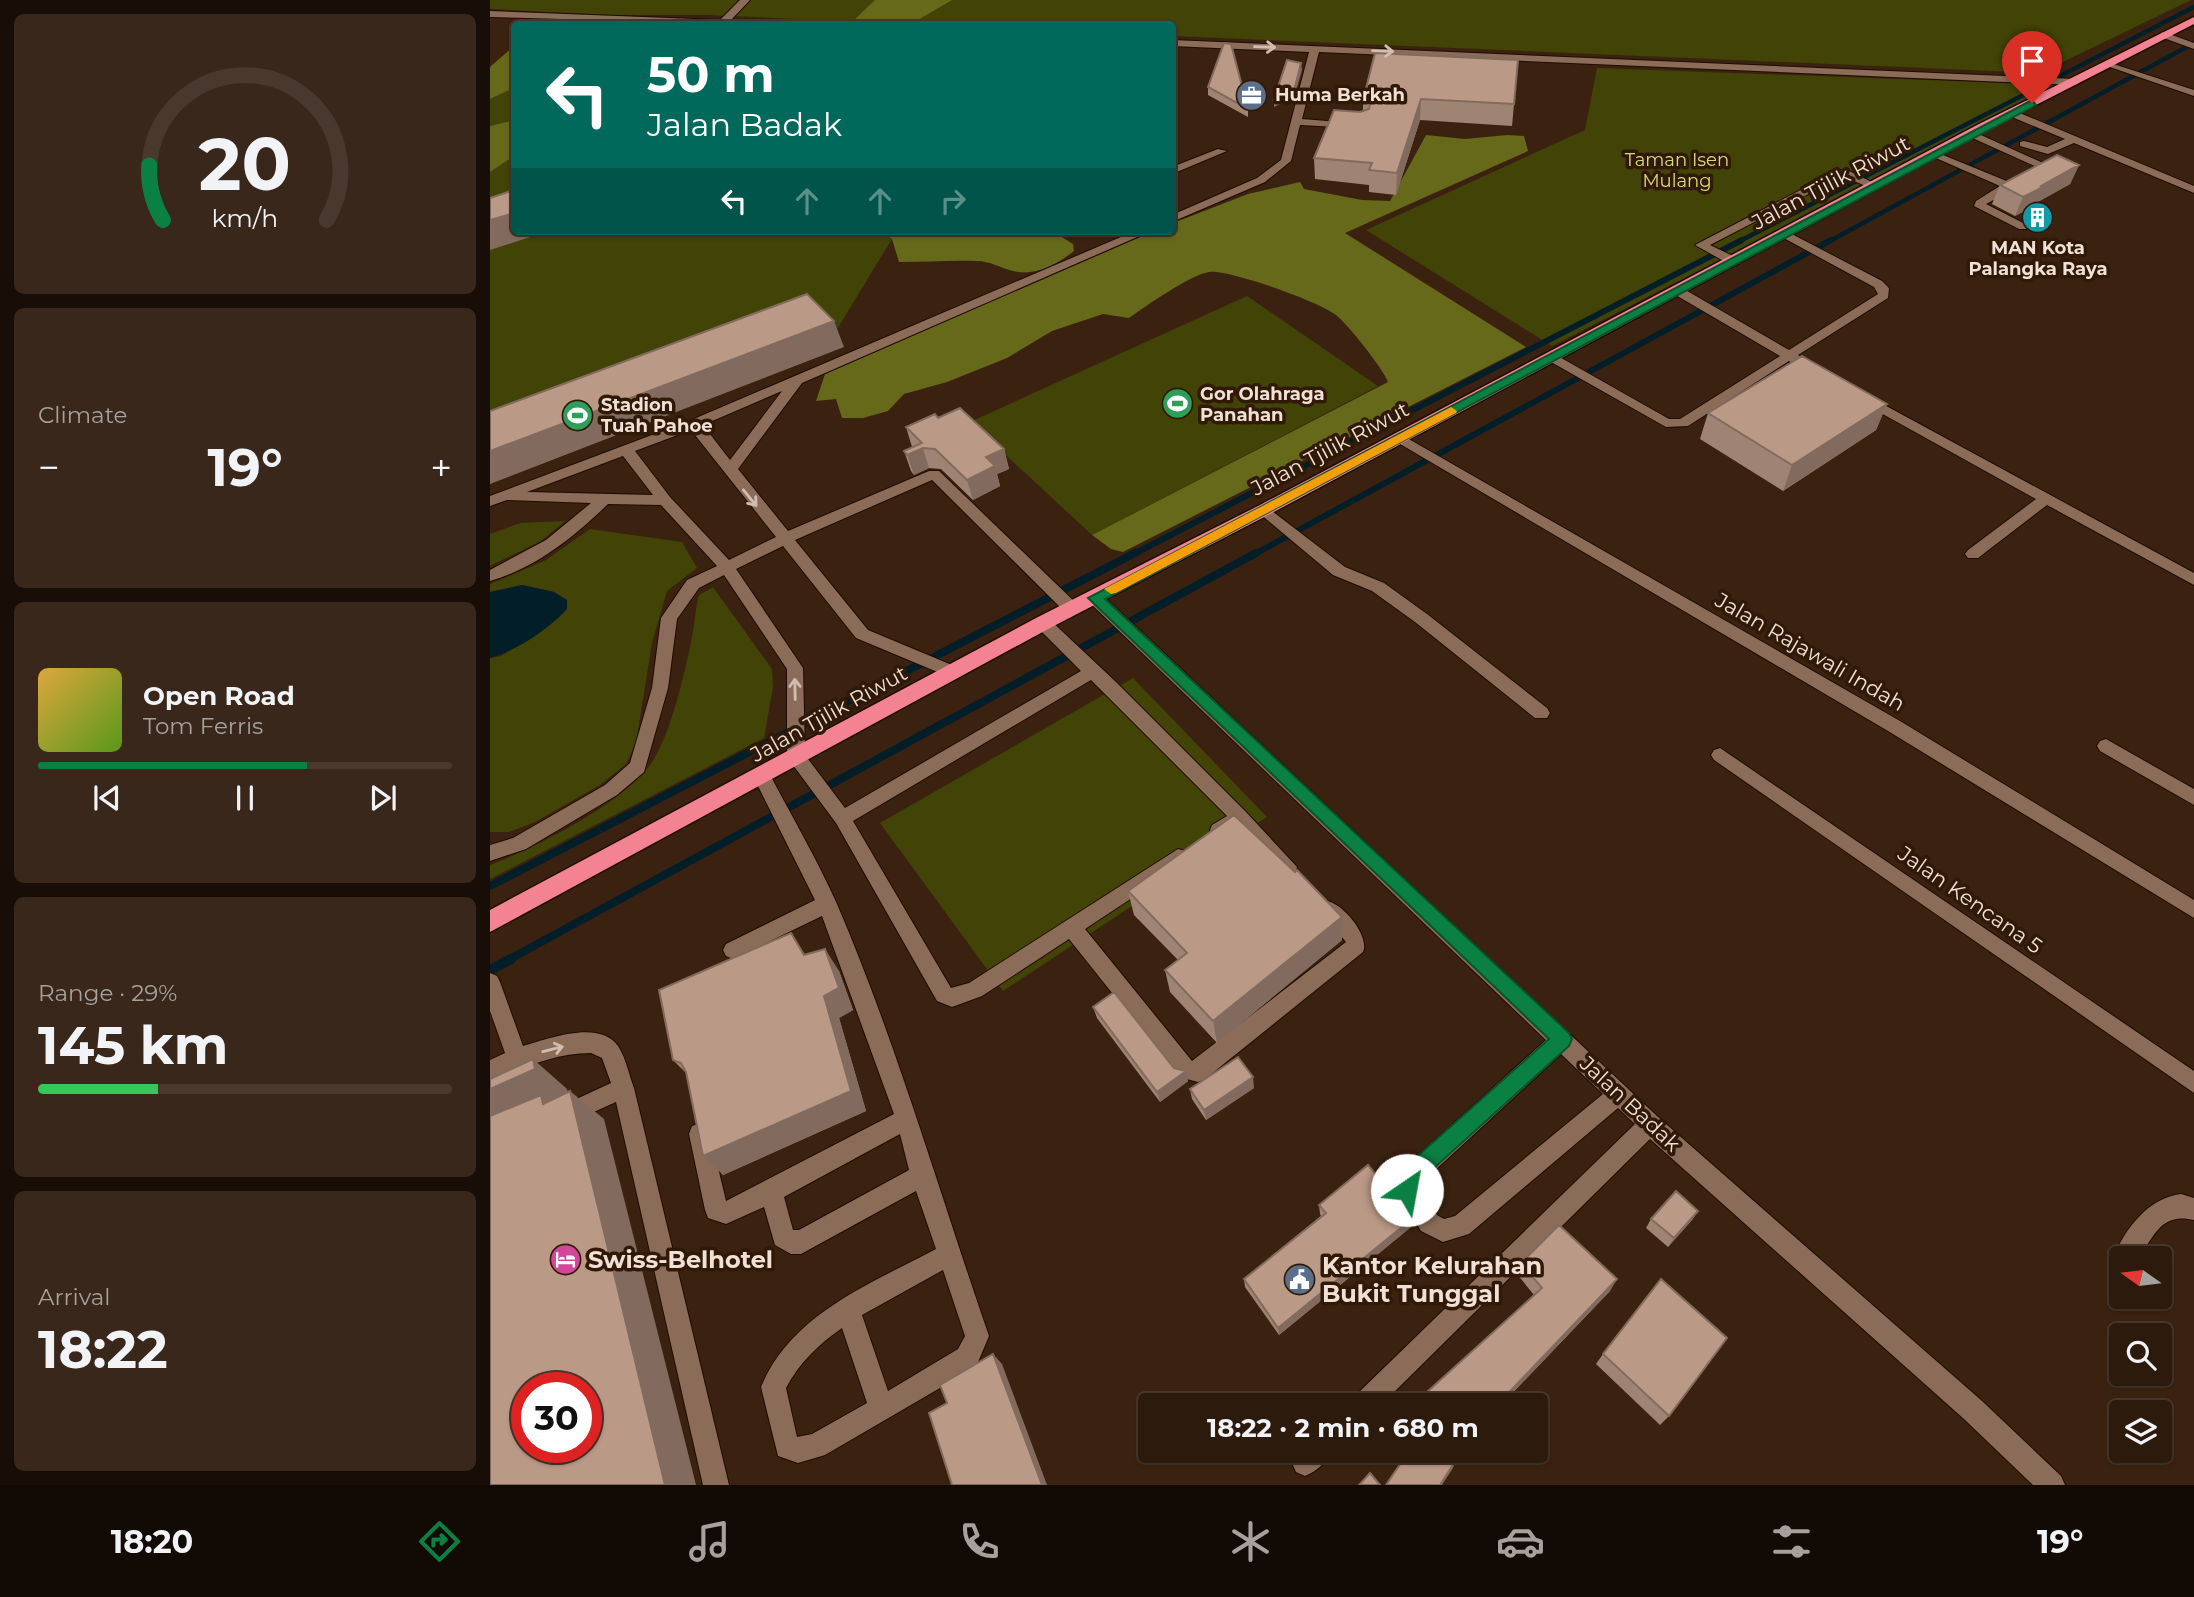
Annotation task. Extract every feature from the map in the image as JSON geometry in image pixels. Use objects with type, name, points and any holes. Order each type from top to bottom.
[{"type":"highway","name":"Jalan Tjilik Riwut","points":[[490,922],[1043,623],[1264,510],[2011,113],[2183,29]]},
{"type":"street","points":[[725,21],[745,0]]},
{"type":"street","points":[[490,14],[652,21]]},
{"type":"street","points":[[490,22],[511,22]]},
{"type":"street","points":[[2183,29],[2194,46]]},
{"type":"street","points":[[1176,43],[1314,54],[2025,88],[2054,92]]},
{"type":"street","points":[[1176,53],[1314,54],[2075,82]]},
{"type":"street","points":[[1176,217],[1276,171],[1286,161],[1314,54]]},
{"type":"street","points":[[2110,64],[2194,93]]},
{"type":"street","points":[[2011,113],[2194,190]]},
{"type":"street","points":[[1296,122],[1362,127]]},
{"type":"street","points":[[1978,131],[2043,151],[2051,151],[2073,140]]},
{"type":"street","points":[[1978,131],[2048,168],[1980,203],[1980,206],[2024,227]]},
{"type":"street","points":[[1176,169],[1222,151]]},
{"type":"street","points":[[1934,155],[2009,186]]},
{"type":"street","points":[[1733,261],[1701,245],[1843,172],[1874,186]]},
{"type":"street","points":[[1552,358],[1666,423],[1676,425],[1790,357],[1880,298],[1885,292],[1878,284],[1784,234]]},
{"type":"street","points":[[496,499],[694,424],[1136,235]]},
{"type":"street","points":[[1678,291],[1826,377]]},
{"type":"street","points":[[729,471],[797,381]]},
{"type":"street","points":[[1851,391],[2194,580]]},
{"type":"street","points":[[694,424],[784,540],[862,634],[953,672]]},
{"type":"street","name":"Jalan Rajawali Indah","points":[[1400,438],[1894,726],[2194,910]]},
{"type":"street","points":[[626,450],[665,500],[726,566],[794,668],[796,757],[842,818],[948,997],[975,990],[1240,817]]},
{"type":"street","points":[[490,853],[531,837],[611,790],[638,767],[660,688],[669,618],[693,584],[726,566],[934,474],[1072,609]]},
{"type":"street","points":[[1973,554],[2047,498]]},
{"type":"street","points":[[496,499],[665,500]]},
{"type":"street","points":[[490,576],[540,553],[574,528],[604,499]]},
{"type":"street","points":[[1264,510],[1339,571],[1378,587],[1399,602],[1541,713]]},
{"type":"street","name":"Jalan Badak","points":[[1095,598],[1650,1124],[1962,1401],[2052,1485]]},
{"type":"street","points":[[1043,623],[1092,672],[1110,686],[1307,886],[1356,939],[1356,946],[1198,1072],[1186,1070],[1071,926]]},
{"type":"street","points":[[842,818],[1092,672]]},
{"type":"street","points":[[2106,746],[2194,798]]},
{"type":"street","name":"Jalan Kencana 5","points":[[1720,755],[2194,1083]]},
{"type":"street","points":[[762,776],[827,904],[907,1119],[922,1175],[950,1254],[976,1336],[974,1347],[967,1357],[881,1409],[816,1446],[799,1450],[787,1447],[773,1387],[777,1376],[823,1326],[950,1254]]},
{"type":"street","points":[[733,950],[827,904]]},
{"type":"street","points":[[490,982],[517,1058]]},
{"type":"street","points":[[1562,1039],[1411,1177],[1407,1190],[1429,1223],[1443,1231],[1461,1226],[1619,1094]]},
{"type":"street","points":[[490,1071],[517,1058],[580,1042],[601,1045],[608,1051],[623,1088],[716,1485]]},
{"type":"street","points":[[551,1121],[623,1088]]},
{"type":"street","points":[[697,1118],[716,1210],[720,1213],[732,1211],[771,1192],[907,1119]]},
{"type":"street","points":[[1376,1393],[1650,1124]]},
{"type":"street","points":[[771,1192],[783,1237],[796,1243],[922,1175]]},
{"type":"street","points":[[2134,1246],[2159,1210],[2176,1204],[2194,1209]]},
{"type":"street","points":[[849,1311],[881,1409]]},
{"type":"green space","points":[[490,0],[2191,0],[2040,73],[1176,36],[1176,21],[841,21],[490,9]]},
{"type":"green space","name":"Taman Isen Mulang","points":[[1597,68],[2062,85],[1552,346],[1366,230],[1585,130]]},
{"type":"green space","points":[[511,89],[511,121],[490,126],[490,99]]},
{"type":"green space","name":"Stadion Tuah Pahoe","points":[[511,158],[511,235],[887,235],[892,239],[833,336],[843,347],[490,484],[490,172]]},
{"type":"green space","name":"Gor Olahraga Panahan","points":[[1247,296],[1378,386],[1092,535],[970,422]]},
{"type":"green space","points":[[565,521],[541,541],[490,566],[490,534],[520,523]]},
{"type":"green space","points":[[590,529],[682,542],[697,568],[667,591],[652,643],[636,743],[626,764],[600,785],[535,822],[509,832],[490,832],[490,658],[501,656],[549,625],[554,592],[522,585],[490,592],[490,584],[546,560]]},
{"type":"green space","points":[[713,587],[772,669],[773,687],[764,738],[490,879],[490,865],[580,821],[603,807],[642,775],[661,747],[667,732],[689,651],[699,595]]},
{"type":"green space","points":[[1133,678],[1267,817],[1003,991],[880,823]]},
{"type":"shaded area","points":[[875,0],[952,0],[916,21],[853,21]]},
{"type":"shaded area","points":[[511,49],[511,89],[490,99],[490,67]]},
{"type":"shaded area","points":[[511,121],[511,158],[490,172],[490,126]]},
{"type":"shaded area","points":[[1426,135],[1465,139],[1524,136],[1528,151],[1345,233],[1526,347],[1123,552],[1111,549],[1092,535],[1388,382],[1373,358],[1336,315],[1312,302],[1274,288],[1219,272],[1209,272],[1180,285],[1129,318],[1103,314],[1052,331],[1007,358],[947,382],[904,394],[888,411],[863,418],[842,418],[836,399],[816,401],[825,374],[1145,235],[1176,235],[1176,222],[1248,194],[1300,182],[1304,189],[1362,200],[1390,201]]},
{"type":"shaded area","points":[[887,235],[1058,235],[1073,244],[1074,251],[1053,265],[1037,271],[1021,272],[981,261],[899,262],[892,239]]},
{"type":"water","points":[[522,585],[554,592],[567,600],[567,609],[532,638],[490,658],[490,592]]},
{"type":"building","points":[[1224,43],[1231,44],[1248,109],[1208,87]]},
{"type":"building","points":[[1375,53],[1518,60],[1514,104],[1421,99],[1397,173],[1369,170],[1372,163],[1314,158],[1334,110],[1360,112],[1369,109],[1370,105],[1363,100]]},
{"type":"building","points":[[1287,60],[1301,63],[1294,91],[1274,99]]},
{"type":"building","points":[[2057,155],[2079,165],[2023,197],[2000,185]]},
{"type":"building","points":[[511,191],[511,214],[490,220],[490,198]]},
{"type":"building","points":[[807,294],[834,321],[490,451],[490,411]]},
{"type":"building","points":[[1802,356],[1887,404],[1792,465],[1708,413]]},
{"type":"building","points":[[960,408],[1004,449],[986,457],[995,466],[967,480],[935,449],[923,448],[907,455],[904,451],[922,443],[906,427],[935,414],[938,418]]},
{"type":"building","points":[[1234,815],[1295,872],[1297,870],[1342,917],[1213,1021],[1165,970],[1187,953],[1128,891]]},
{"type":"building","points":[[791,933],[804,955],[825,949],[839,988],[824,996],[851,1091],[703,1156],[686,1072],[681,1063],[673,1060],[659,990]]},
{"type":"building","points":[[1114,992],[1174,1068],[1186,1071],[1157,1092],[1093,1007]]},
{"type":"building","points":[[1238,1057],[1253,1077],[1204,1110],[1190,1089]]},
{"type":"building","points":[[533,1059],[535,1069],[490,1089],[490,1079]]},
{"type":"building","name":"Swiss-Belhotel","points":[[570,1091],[665,1485],[490,1485],[490,1116],[541,1095],[543,1104]]},
{"type":"building","points":[[1368,1165],[1413,1218],[1278,1328],[1244,1279],[1326,1213],[1319,1205]]},
{"type":"building","points":[[1676,1191],[1698,1211],[1674,1238],[1651,1219]]},
{"type":"building","points":[[1559,1225],[1617,1279],[1508,1393],[1426,1393],[1542,1288],[1521,1263]]},
{"type":"building","points":[[1661,1279],[1727,1338],[1669,1416],[1603,1354]]},
{"type":"building","points":[[993,1354],[1042,1485],[952,1485],[929,1413],[947,1403],[940,1385]]},
{"type":"building","points":[[1401,1463],[1454,1463],[1440,1485],[1386,1485]]},
{"type":"building","points":[[1370,1473],[1380,1485],[1359,1485]]},
{"type":"waterway","points":[[1738,242],[2194,7]]},
{"type":"waterway","points":[[1828,242],[2194,43]]},
{"type":"waterway","points":[[1132,555],[1742,240]]},
{"type":"waterway","points":[[1253,555],[1831,240]]},
{"type":"waterway","points":[[490,886],[1135,553]]},
{"type":"waterway","points":[[508,960],[1256,553]]},
{"type":"waterway","points":[[490,970],[511,959]]},
{"type":"slow traffic","points":[[1111,589],[1451,411]]},
{"type":"place","name":"Huma Berkah","points":[[1252,95]]},
{"type":"place","name":"MAN Kota Palangka Raya","points":[[2038,217]]},
{"type":"place","name":"Gor Olahraga Panahan","points":[[1177,404]]},
{"type":"place","name":"Stadion Tuah Pahoe","points":[[578,415]]},
{"type":"place","name":"Swiss-Belhotel","points":[[565,1260]]},
{"type":"place","name":"Kantor Kelurahan Bukit Tunggal","points":[[1299,1280]]},
{"type":"route","points":[[1407,1190],[1411,1177],[1418,1169],[1562,1039],[1095,598],[2032,103]]}]
